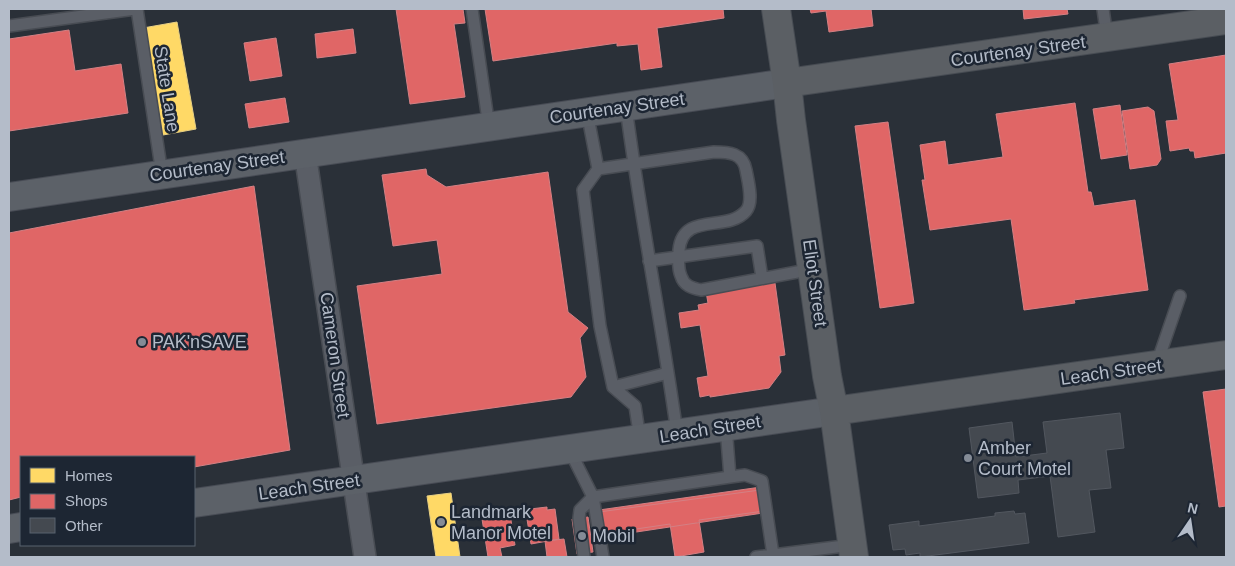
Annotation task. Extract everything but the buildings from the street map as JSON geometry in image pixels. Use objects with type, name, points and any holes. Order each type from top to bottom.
[{"type":"highway","name":"Eliot Street","points":[[776,9],[853,551]]},
{"type":"highway","name":"Courtenay Street","points":[[787,84],[1226,20]]},
{"type":"highway","name":"Leach Street","points":[[834,411],[1226,355]]},
{"type":"main road","name":"Courtenay Street","points":[[9,197],[787,84]]},
{"type":"main road","name":"Leach Street","points":[[195,503],[834,411]]},
{"type":"street","name":"Cameron Street","points":[[305,153],[365,557]]},
{"type":"lane","name":"State Lane","points":[[9,26],[58,14],[136,9],[162,174]]},
{"type":"lane","points":[[472,9],[489,127]]},
{"type":"lane","points":[[1103,9],[1107,38]]},
{"type":"lane","points":[[626,106],[633,163],[677,434]]},
{"type":"lane","points":[[588,112],[598,169]]},
{"type":"lane","points":[[640,440],[635,406],[613,387],[600,326],[583,190],[598,169],[714,152],[736,154],[742,158],[746,167],[750,196],[749,207],[732,220],[694,226],[684,234],[680,245],[678,269],[682,279],[689,287],[701,290],[813,268]]},
{"type":"lane","points":[[649,261],[756,246],[762,278]]},
{"type":"lane","points":[[1156,365],[1180,296]]},
{"type":"lane","points":[[613,387],[668,373]]},
{"type":"lane","points":[[726,427],[730,477]]},
{"type":"lane","points":[[569,449],[593,497],[603,557]]},
{"type":"lane","points":[[584,557],[579,518],[580,510],[593,497],[745,475],[762,481],[773,555]]},
{"type":"lane","points":[[756,557],[853,551]]},
{"type":"place","name":"PAK'nSAVE","points":[[142,342]]},
{"type":"place","name":"Amber Court Motel","points":[[968,458]]},
{"type":"place","name":"Landmark Manor Motel","points":[[441,522]]},
{"type":"place","name":"Mobil","points":[[582,536]]}]
